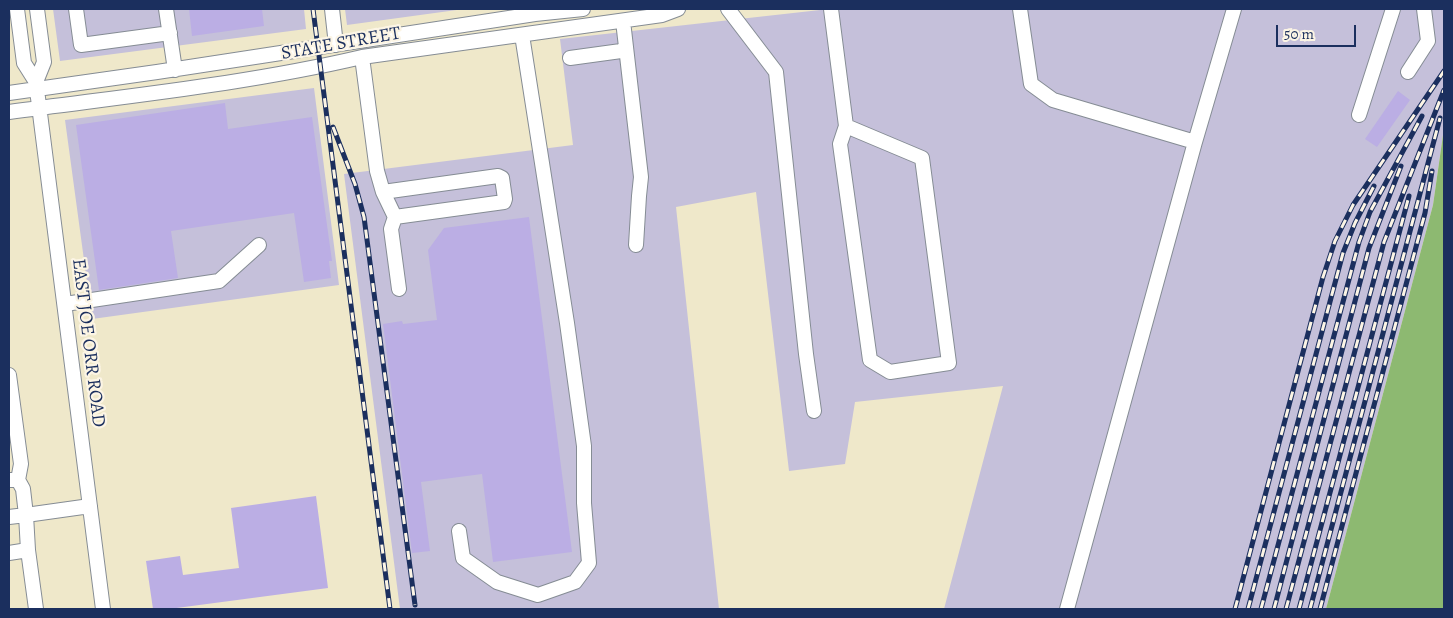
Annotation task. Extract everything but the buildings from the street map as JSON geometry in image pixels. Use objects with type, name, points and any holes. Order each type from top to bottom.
[{"type":"street","name":"EAST JOE ORR ROAD","points":[[17,9],[24,62],[37,85],[104,609]]},
{"type":"street","name":"EAST JOE ORR ROAD","points":[[37,9],[44,62],[37,85]]},
{"type":"street","points":[[76,9],[81,45],[170,33]]},
{"type":"street","points":[[166,9],[175,70]]},
{"type":"street","points":[[332,9],[336,45]]},
{"type":"street","name":"STATE STREET","points":[[9,93],[37,85],[175,70],[534,14],[583,9]]},
{"type":"street","name":"STATE STREET","points":[[9,112],[320,67],[362,57],[662,15],[678,9]]},
{"type":"street","points":[[728,9],[776,72],[806,354],[814,410]]},
{"type":"street","points":[[831,9],[846,126],[840,144],[870,360],[890,372],[949,363],[922,158],[846,126]]},
{"type":"street","points":[[1020,9],[1031,84],[1054,100],[1195,142]]},
{"type":"street","points":[[1068,609],[1195,142],[1234,9]]},
{"type":"street","points":[[1359,115],[1393,9]]},
{"type":"street","points":[[1408,72],[1428,41],[1424,9]]},
{"type":"street","points":[[623,21],[641,177],[636,245]]},
{"type":"street","points":[[459,531],[464,558],[497,582],[538,595],[575,582],[589,563],[584,502],[584,446],[522,35]]},
{"type":"street","points":[[570,58],[621,51],[626,47]]},
{"type":"street","points":[[362,57],[377,171],[383,192],[395,217],[391,228],[399,288]]},
{"type":"street","points":[[383,192],[498,176],[502,178],[504,202],[395,217]]},
{"type":"street","points":[[64,304],[219,281],[259,245]]},
{"type":"street","points":[[9,375],[21,464],[14,480],[22,489],[36,609]]},
{"type":"street","points":[[9,517],[90,506]]},
{"type":"street","points":[[9,553],[28,550]]},
{"type":"shaded area","points":[[53,9],[304,9],[306,29],[60,61]]},
{"type":"shaded area","points":[[345,9],[464,9],[347,25]]},
{"type":"shaded area","points":[[829,9],[1444,9],[1444,128],[1433,205],[1326,609],[944,609],[1003,386],[855,402],[845,464],[789,471],[756,192],[676,207],[719,609],[400,609],[344,174],[573,145],[560,39]]},
{"type":"shaded area","points":[[314,88],[339,285],[92,319],[65,120]]},
{"type":"green space","points":[[1444,128],[1444,609],[1326,609],[1433,205]]},
{"type":"railway","points":[[313,9],[390,609]]},
{"type":"railway","points":[[1235,609],[1323,277],[1335,241],[1353,205],[1444,71]]},
{"type":"railway","points":[[1286,609],[1384,242],[1444,90]]},
{"type":"railway","points":[[1261,609],[1359,242],[1370,212],[1422,116]]},
{"type":"railway","points":[[1310,609],[1440,118]]},
{"type":"railway","points":[[333,127],[355,184],[364,217],[415,605]]},
{"type":"railway","points":[[1274,609],[1369,248],[1401,166]]},
{"type":"railway","points":[[1320,609],[1425,213],[1432,171]]},
{"type":"railway","points":[[1248,609],[1343,253],[1355,223],[1374,186]]},
{"type":"railway","points":[[1299,609],[1409,196]]}]
